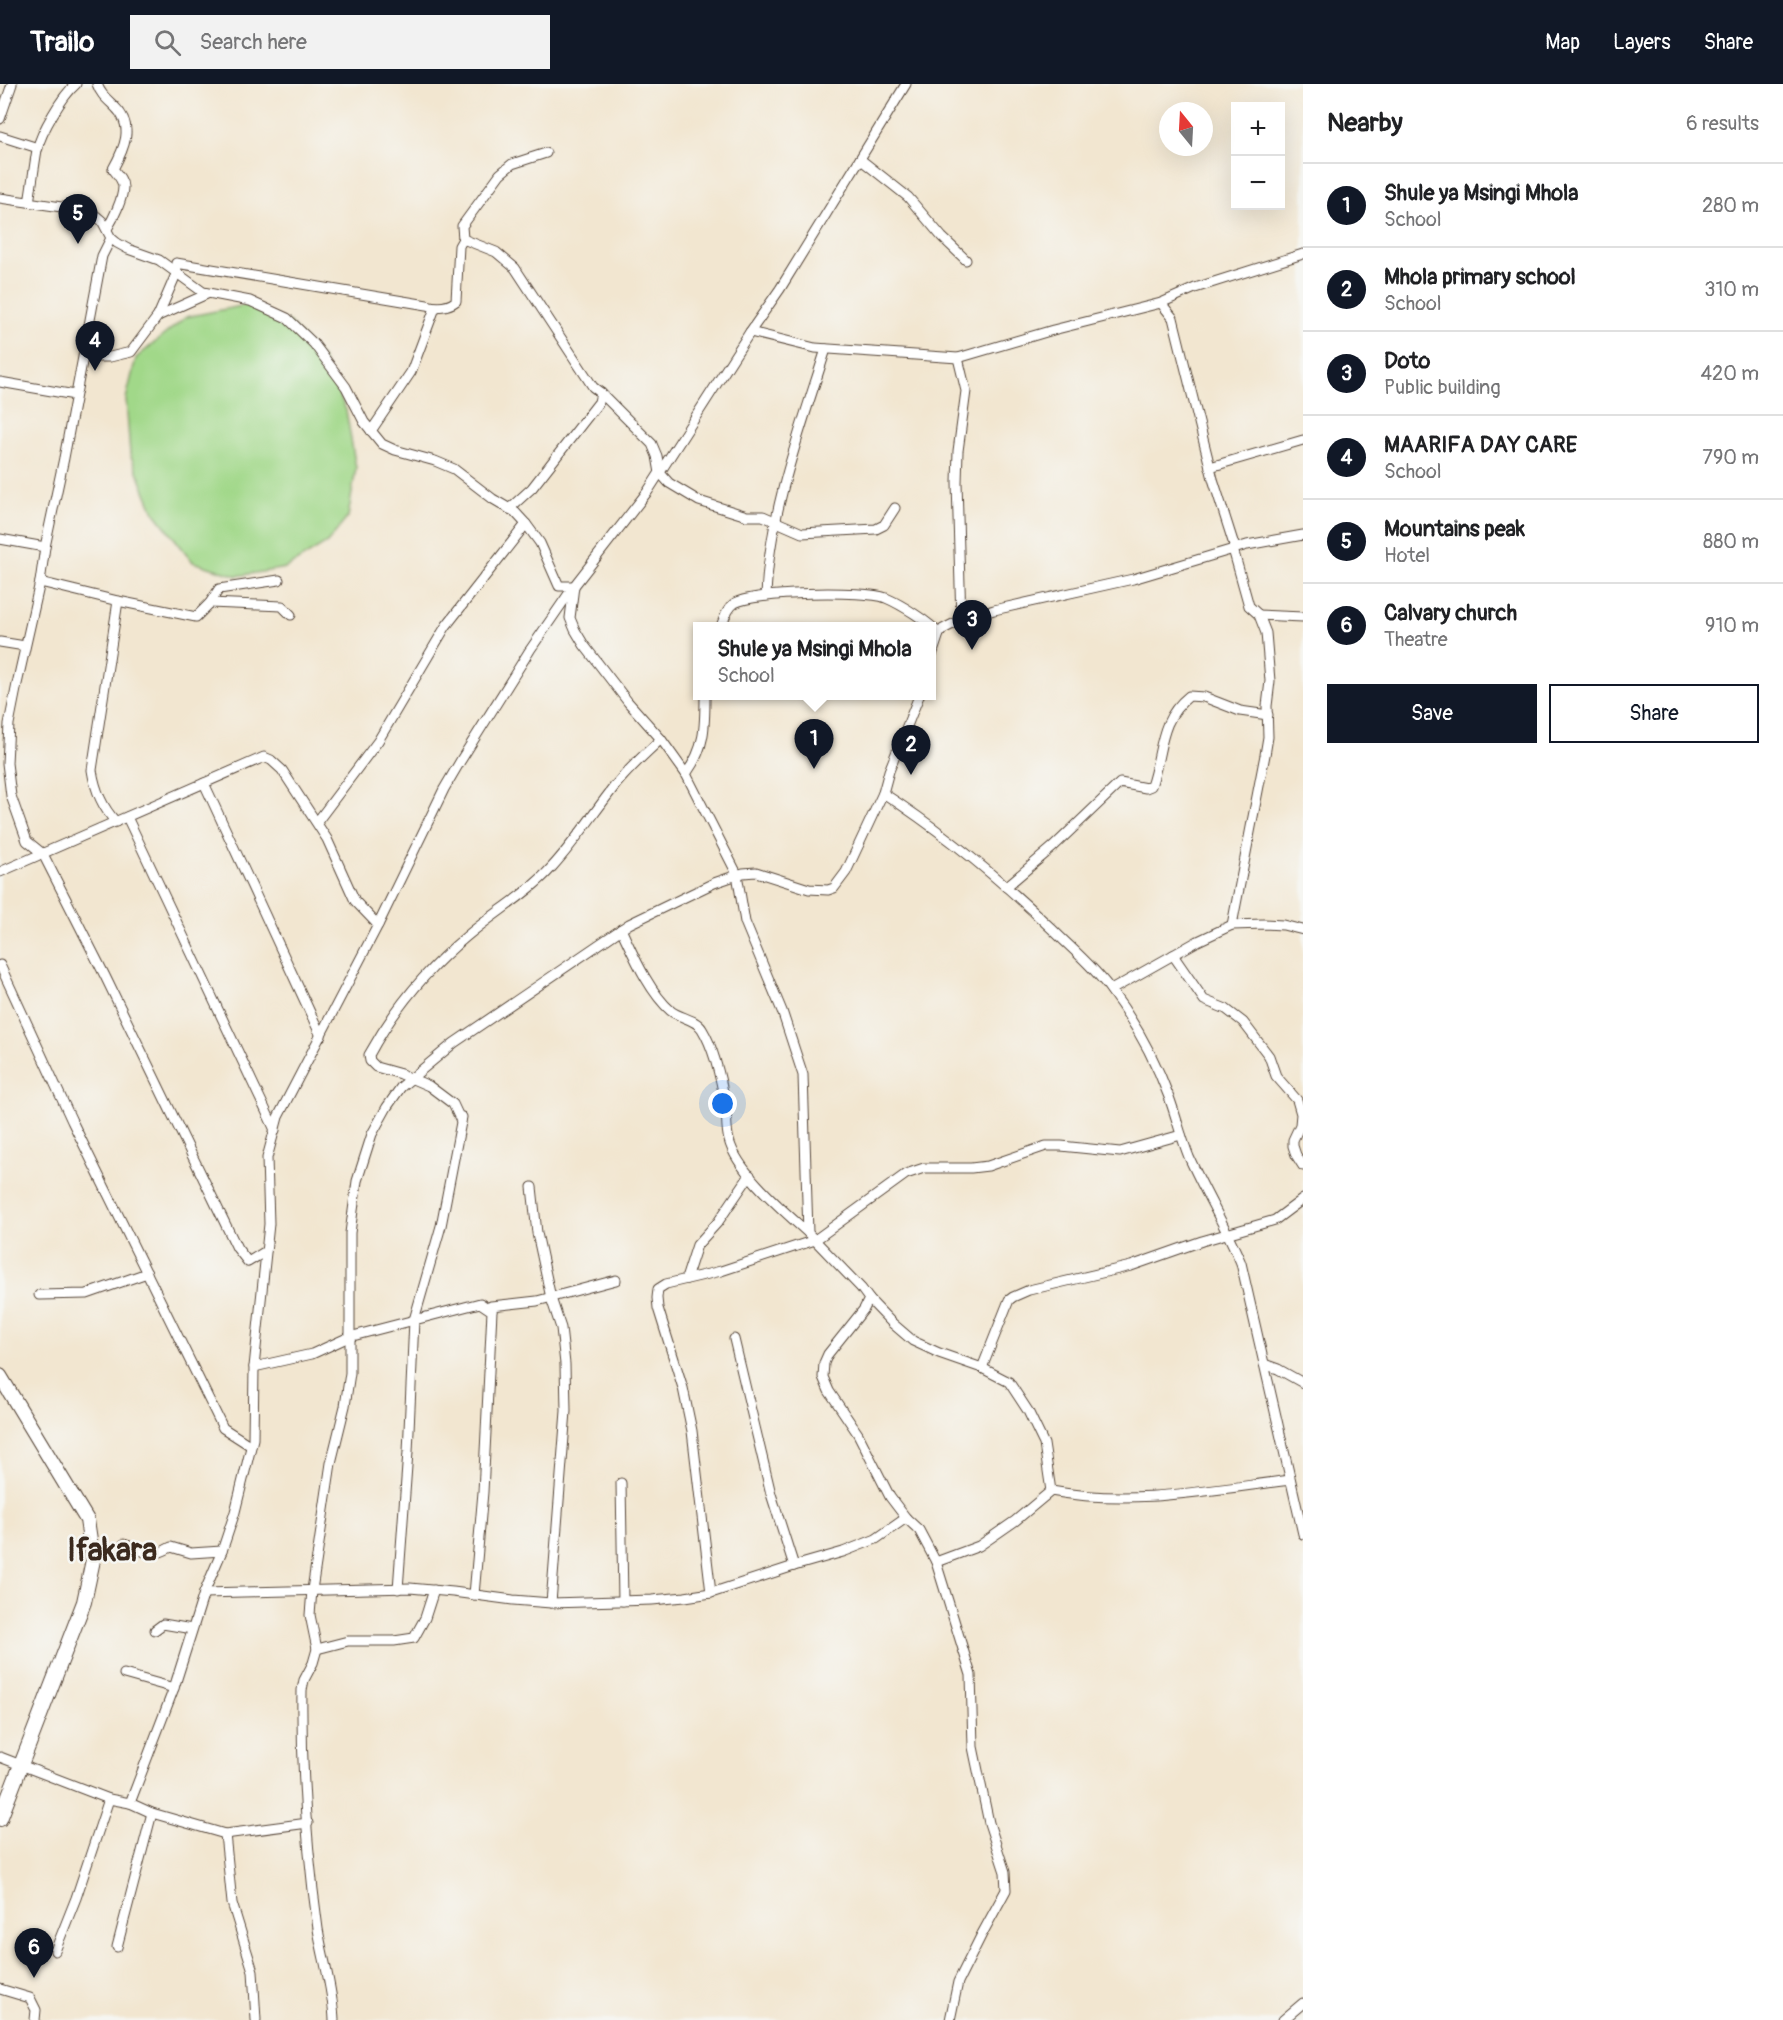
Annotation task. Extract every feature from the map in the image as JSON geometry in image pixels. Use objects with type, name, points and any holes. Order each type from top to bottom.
[{"type":"main road","points":[[0,1376],[87,1520],[93,1560],[84,1602],[22,1765],[4,1793],[0,1820]]},
{"type":"street","points":[[0,119],[12,84]]},
{"type":"street","points":[[29,202],[38,148],[54,114],[70,89],[76,84]]},
{"type":"street","points":[[97,84],[100,91],[121,115],[127,133],[126,143],[113,170],[120,178],[123,187],[102,256],[40,582],[9,724],[7,763],[11,796],[27,841],[43,854],[237,1248],[248,1262],[266,1251]]},
{"type":"street","points":[[130,1803],[174,1688],[204,1593],[222,1551],[235,1512],[253,1439],[254,1367],[269,1224],[267,1158],[278,1118],[378,925],[444,789],[530,650],[574,586],[660,473],[780,289],[906,84]]},
{"type":"street","points":[[0,136],[38,148]]},
{"type":"street","points":[[176,268],[435,308],[450,305],[456,301],[459,246],[463,240],[462,226],[500,174],[512,164],[546,153]]},
{"type":"street","points":[[860,159],[908,197],[942,237],[966,260]]},
{"type":"street","points":[[0,198],[82,210],[95,215],[109,234],[128,249],[176,268],[207,294],[250,300],[287,318],[314,344],[346,387],[360,416],[388,448],[435,461],[454,469],[480,490],[510,509],[526,524],[546,555],[559,586],[574,586]]},
{"type":"street","points":[[463,240],[496,252],[515,268],[593,387],[652,444],[660,473],[669,483],[699,501],[735,513],[763,516],[802,533],[871,530],[884,525],[895,508]]},
{"type":"street","points":[[750,332],[815,348],[958,358],[1053,330],[1161,303],[1195,288],[1303,254]]},
{"type":"street","points":[[84,357],[110,357],[131,352],[159,316],[176,268]]},
{"type":"street","points":[[159,316],[207,294]]},
{"type":"street","points":[[1161,303],[1173,318],[1210,467],[1249,606],[1259,615],[1266,633],[1270,668],[1268,737],[1232,925]]},
{"type":"street","points":[[371,431],[411,372],[435,308]]},
{"type":"street","points":[[766,596],[767,563],[775,520],[826,349]]},
{"type":"street","points":[[958,358],[966,391],[958,451],[957,482],[961,620]]},
{"type":"street","points":[[0,382],[75,395]]},
{"type":"street","points":[[510,509],[532,488],[599,402],[601,393]]},
{"type":"street","points":[[1210,467],[1303,440]]},
{"type":"street","points":[[317,822],[378,741],[418,669],[446,626],[526,524]]},
{"type":"street","points":[[936,643],[939,634],[950,625],[994,610],[1133,579],[1264,540],[1303,535]]},
{"type":"street","points":[[0,538],[45,547]]},
{"type":"street","points":[[40,582],[196,617],[210,603],[219,589],[279,580]]},
{"type":"street","points":[[574,586],[570,618],[575,630],[584,645],[628,702],[661,739],[686,774],[738,874],[744,922],[782,1011],[803,1075],[811,1236]]},
{"type":"street","points":[[724,622],[733,604],[755,597],[827,593],[885,598],[927,622]]},
{"type":"street","points":[[116,822],[106,812],[94,784],[92,770],[118,601]]},
{"type":"street","points":[[210,603],[282,606],[291,615]]},
{"type":"street","points":[[1259,615],[1303,617]]},
{"type":"street","points":[[936,630],[939,634]]},
{"type":"street","points":[[0,642],[25,646]]},
{"type":"street","points":[[1006,887],[1053,847],[1120,783],[1146,788],[1151,786],[1164,731],[1176,710],[1189,696],[1204,697],[1240,711],[1268,715]]},
{"type":"street","points":[[686,774],[696,761],[701,747],[705,724],[705,700]]},
{"type":"street","points":[[334,2020],[333,2000],[319,1933],[308,1823],[302,1746],[302,1690],[317,1648],[310,1615],[312,1590],[331,1462],[345,1407],[350,1373],[350,1233],[357,1181],[372,1134],[395,1094],[454,1043],[621,929],[714,883],[738,874],[756,872],[809,889],[834,888],[846,872],[883,793],[889,771],[917,700]]},
{"type":"street","points":[[398,1589],[408,1452],[414,1320],[441,1226],[462,1116],[453,1104],[429,1086],[376,1067],[370,1061],[369,1055],[392,1015],[428,973],[459,943],[523,894],[552,867],[614,787],[633,765],[661,739]]},
{"type":"street","points":[[0,872],[264,757],[282,770],[317,822],[355,901],[378,925]]},
{"type":"street","points":[[204,783],[321,1036]]},
{"type":"street","points":[[883,793],[948,837],[1006,887],[1083,959],[1111,990],[1129,1017],[1158,1070],[1197,1173],[1229,1233],[1241,1263],[1303,1534]]},
{"type":"street","points":[[127,817],[275,1130]]},
{"type":"street","points":[[1111,990],[1232,925],[1264,924],[1302,930],[1303,919]]},
{"type":"street","points":[[621,929],[642,972],[671,1011],[696,1023],[702,1029],[717,1066],[726,1106],[729,1140],[750,1175],[768,1196],[811,1236],[861,1288],[892,1323],[913,1341],[982,1368],[1009,1382],[1028,1411],[1044,1444],[1051,1491]]},
{"type":"street","points":[[1173,955],[1204,1000],[1226,1009],[1243,1022],[1269,1056],[1276,1076],[1297,1100],[1301,1114],[1293,1146],[1303,1166]]},
{"type":"street","points":[[0,965],[72,1121],[223,1428],[251,1446]]},
{"type":"street","points":[[711,1593],[692,1431],[683,1388],[657,1298],[658,1289],[686,1279],[721,1271],[811,1236],[906,1174],[919,1168],[978,1168],[1000,1163],[1046,1146],[1120,1152],[1163,1142],[1181,1135]]},
{"type":"street","points":[[686,1279],[697,1245],[718,1222],[750,1175]]},
{"type":"street","points":[[532,1187],[537,1233],[551,1298],[561,1328],[565,1364],[566,1411],[551,1603]]},
{"type":"street","points":[[982,1368],[1006,1306],[1012,1297],[1029,1290],[1131,1266],[1275,1220],[1303,1199]]},
{"type":"street","points":[[39,1295],[87,1294],[147,1273]]},
{"type":"street","points":[[474,1595],[483,1481],[491,1306],[537,1301],[616,1280]]},
{"type":"street","points":[[869,1299],[864,1309],[828,1354],[824,1363],[823,1377],[829,1391],[858,1434],[886,1489],[906,1518],[919,1530],[936,1562],[971,1675],[973,1748],[989,1823],[1005,1872],[1006,1890],[958,1982],[950,2020]]},
{"type":"street","points":[[254,1367],[312,1354],[349,1337],[480,1303],[492,1311]]},
{"type":"street","points":[[734,1339],[771,1494],[794,1566]]},
{"type":"street","points":[[1264,1364],[1303,1383]]},
{"type":"street","points":[[936,1562],[979,1546],[1015,1521],[1051,1491],[1094,1497],[1172,1497],[1290,1480]]},
{"type":"street","points":[[621,1483],[623,1601]]},
{"type":"street","points":[[204,1593],[434,1590],[551,1603],[685,1597],[711,1593],[843,1552],[876,1539],[906,1518]]},
{"type":"street","points":[[124,1545],[157,1555],[171,1547],[190,1553],[222,1551]]},
{"type":"street","points":[[317,1648],[348,1641],[394,1641],[414,1638],[425,1618],[434,1590]]},
{"type":"street","points":[[155,1630],[163,1624],[192,1629]]},
{"type":"street","points":[[124,1674],[174,1688]]},
{"type":"street","points":[[0,1757],[109,1799],[130,1803],[152,1813],[225,1834],[308,1823]]},
{"type":"street","points":[[55,1951],[76,1898],[109,1799]]},
{"type":"street","points":[[117,1947],[152,1813]]},
{"type":"street","points":[[225,1834],[232,1903],[253,1971],[256,2020]]},
{"type":"street","points":[[0,1989],[30,1998],[36,2010],[35,2020]]},
{"type":"street","points":[[1283,2020],[1303,2003]]},
{"type":"green space","points":[[246,305],[290,323],[322,358],[346,410],[356,468],[348,517],[327,543],[286,568],[237,576],[193,562],[154,512],[130,454],[126,399],[136,358],[186,317]]},
{"type":"place","name":"Mountains peak","points":[[78,244]]},
{"type":"place","name":"MAARIFA DAY CARE","points":[[95,371]]},
{"type":"place","name":"Doto","points":[[972,650]]},
{"type":"place","name":"Shule ya Msingi Mhola","points":[[814,769]]},
{"type":"place","name":"Mhola primary school","points":[[911,775]]},
{"type":"place","name":"Calvary church","points":[[34,1978]]},
{"type":"district","name":"Ifakara","points":[[112,1551]]}]
